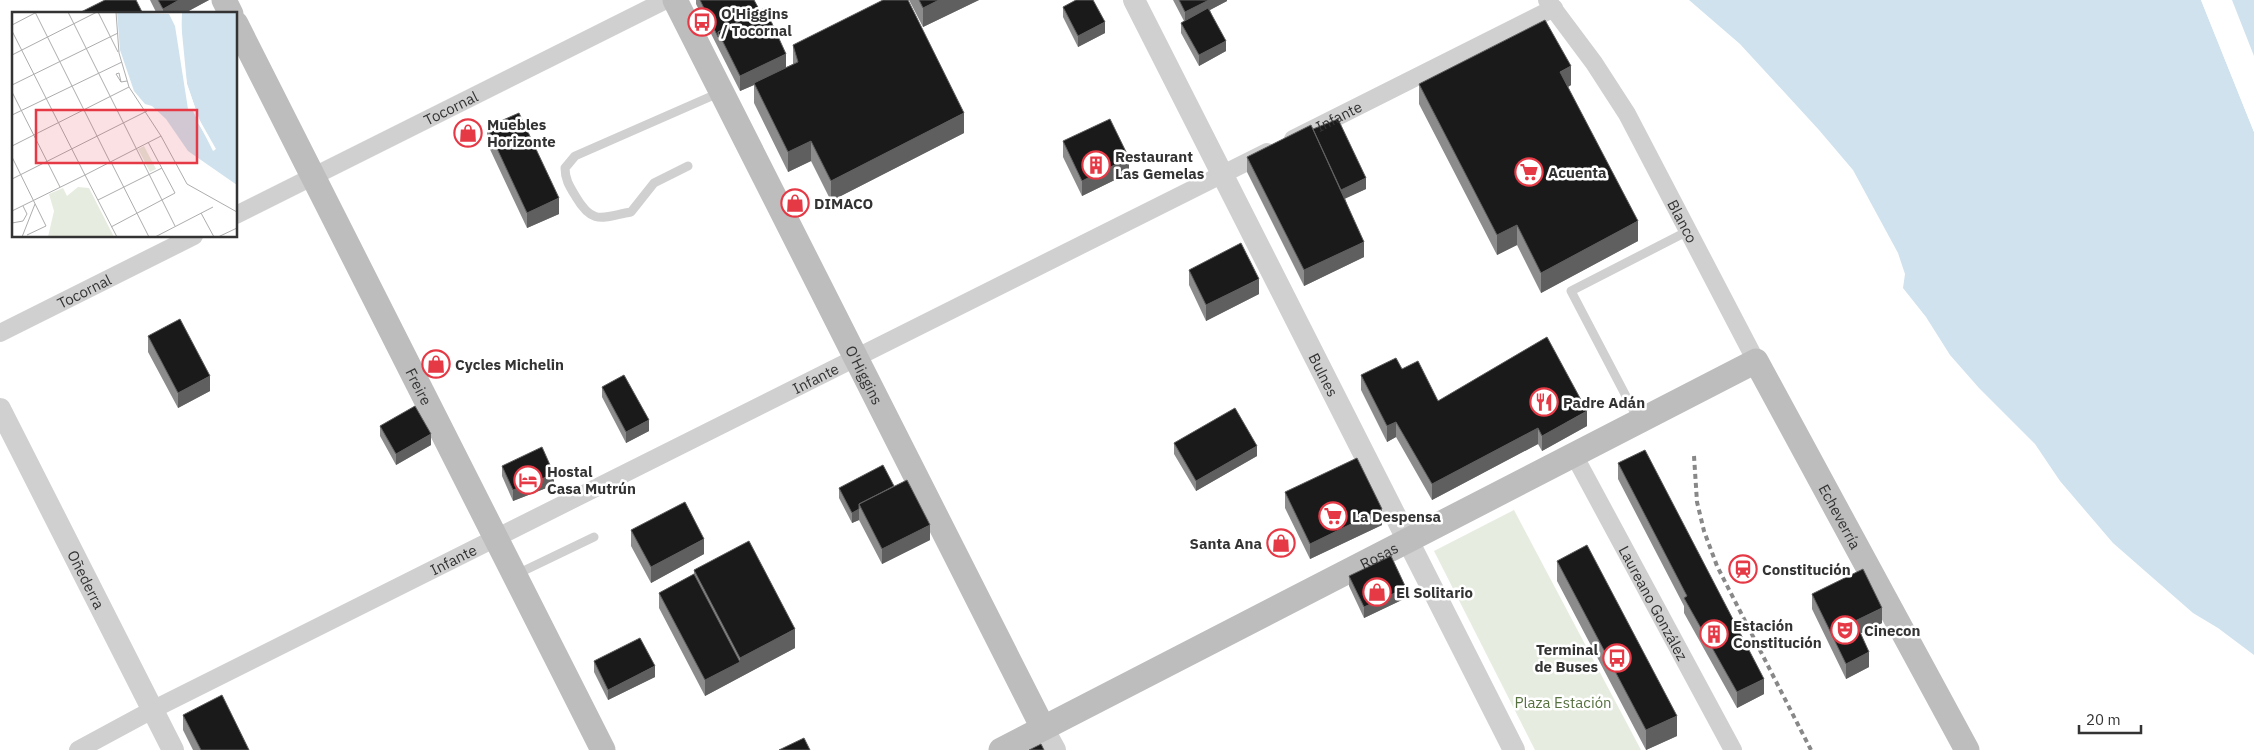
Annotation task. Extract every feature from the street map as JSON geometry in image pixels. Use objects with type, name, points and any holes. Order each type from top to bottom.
[{"type":"main road","points":[[224,0],[230,12]]},
{"type":"main road","name":"O'Higgins","points":[[675,0],[1043,728]]},
{"type":"main road","name":"Freire","points":[[238,28],[603,750]]},
{"type":"main road","name":"Rosas","points":[[1001,750],[1756,361]]},
{"type":"main road","name":"Echeverría","points":[[1756,361],[1967,750]]},
{"type":"street","name":"Tocornal","points":[[238,214],[666,0]]},
{"type":"street","name":"Bulnes","points":[[1134,0],[1514,750]]},
{"type":"street","name":"Infante","points":[[78,750],[152,710],[1222,174],[1550,4]]},
{"type":"street","name":"Blanco","points":[[1550,4],[1607,82],[1627,114],[1756,361]]},
{"type":"street","name":"Tocornal","points":[[0,334],[190,238]]},
{"type":"street","name":"Oñederra","points":[[0,408],[173,750]]},
{"type":"street","name":"Laureano González","points":[[1574,455],[1733,750]]},
{"type":"street","name":"O'Higgins","points":[[1043,728],[1055,750]]},
{"type":"lane","points":[[688,166],[654,183],[631,212],[601,217],[592,216],[584,212],[565,179],[565,168],[574,156],[722,92]]},
{"type":"lane","points":[[1639,422],[1571,291],[1688,231]]},
{"type":"lane","points":[[515,575],[594,537]]},
{"type":"green space","name":"Plaza Estación","points":[[1514,510],[1641,750],[1535,750],[1434,551]]},
{"type":"water","points":[[1689,0],[2201,0],[2254,132],[2254,655],[2218,628],[2193,613],[2113,543],[2060,481],[2035,444],[1979,388],[1950,355],[1926,317],[1903,288],[1905,274],[1898,253],[1853,170],[1740,44]]},
{"type":"water","points":[[2232,0],[2254,0],[2254,56]]},
{"type":"pier","points":[[2201,0],[2204,0],[2254,126],[2254,132]]},
{"type":"building","points":[[105,0],[136,0],[142,12],[81,12]]},
{"type":"building","points":[[158,0],[179,0],[163,9]]},
{"type":"building","points":[[700,0],[754,0],[760,11],[718,32],[718,37]]},
{"type":"building","points":[[883,0],[908,0],[964,113],[831,181],[811,141],[788,152],[754,83],[798,62],[793,45]]},
{"type":"building","points":[[919,0],[939,0],[923,8]]},
{"type":"building","points":[[1076,0],[1093,0],[1105,22],[1078,36],[1063,7]]},
{"type":"building","points":[[1179,0],[1209,0],[1185,12]]},
{"type":"building","points":[[765,8],[786,54],[740,76],[718,32]]},
{"type":"building","points":[[1208,8],[1226,41],[1199,55],[1181,23]]},
{"type":"building","name":"Acuenta","points":[[1545,20],[1571,66],[1560,72],[1638,221],[1541,273],[1517,225],[1497,235],[1419,84]]},
{"type":"building","points":[[519,113],[559,198],[527,213],[487,127]]},
{"type":"building","points":[[1110,119],[1129,158],[1082,181],[1063,141]]},
{"type":"building","points":[[1338,119],[1366,178],[1341,190],[1313,129]]},
{"type":"building","points":[[1311,125],[1364,242],[1304,270],[1247,157]]},
{"type":"building","points":[[1241,243],[1259,279],[1206,305],[1189,270]]},
{"type":"building","points":[[180,319],[210,376],[178,393],[148,336]]},
{"type":"building","points":[[1547,337],[1587,411],[1542,436],[1538,428],[1432,484],[1396,422],[1387,426],[1361,375],[1396,358],[1402,369],[1418,361],[1438,401]]},
{"type":"building","points":[[624,375],[649,420],[626,432],[602,387]]},
{"type":"building","points":[[415,406],[431,434],[396,454],[380,426]]},
{"type":"building","points":[[1235,408],[1257,446],[1196,481],[1174,443]]},
{"type":"building","points":[[542,447],[554,474],[513,490],[502,466]]},
{"type":"building","points":[[1645,450],[1764,679],[1737,692],[1684,598],[1687,596],[1618,463]]},
{"type":"building","name":"La Despensa","points":[[1357,458],[1382,509],[1310,544],[1285,492]]},
{"type":"building","points":[[883,465],[894,486],[859,504],[859,509],[852,513],[839,488]]},
{"type":"building","points":[[907,480],[930,525],[882,549],[859,504]]},
{"type":"building","points":[[685,502],[704,539],[651,567],[631,530]]},
{"type":"building","points":[[749,541],[795,629],[740,658],[694,570]]},
{"type":"building","name":"Terminal de Buses","points":[[1587,545],[1677,716],[1646,730],[1557,561]]},
{"type":"building","name":"El Solitario","points":[[1391,556],[1406,588],[1364,607],[1349,576]]},
{"type":"building","name":"Cinecon","points":[[1863,569],[1882,608],[1855,621],[1869,652],[1846,664],[1812,594]]},
{"type":"building","points":[[694,574],[740,662],[705,680],[659,593]]},
{"type":"building","points":[[640,638],[655,666],[608,690],[594,661]]},
{"type":"building","points":[[222,695],[249,750],[201,750],[183,715]]},
{"type":"building","points":[[804,738],[810,750],[779,750]]},
{"type":"building","points":[[1041,744],[1044,750],[1029,750]]},
{"type":"railway","points":[[1694,456],[1697,502],[1704,531],[1717,566],[1811,750]]},
{"type":"place","name":"O'Higgins / Tocornal","points":[[702,22]]},
{"type":"place","name":"Muebles Horizonte","points":[[468,133]]},
{"type":"place","name":"Restaurant Las Gemelas","points":[[1096,165]]},
{"type":"place","name":"Acuenta","points":[[1529,172]]},
{"type":"place","name":"DIMACO","points":[[795,203]]},
{"type":"place","name":"Cycles Michelin","points":[[436,364]]},
{"type":"place","name":"Padre Adán","points":[[1544,402]]},
{"type":"place","name":"Hostal Casa Mutrún","points":[[528,480]]},
{"type":"place","name":"La Despensa","points":[[1333,516]]},
{"type":"place","name":"Santa Ana","points":[[1281,543]]},
{"type":"place","name":"Constitución","points":[[1743,569]]},
{"type":"place","name":"El Solitario","points":[[1377,592]]},
{"type":"place","name":"Cinecon","points":[[1845,630]]},
{"type":"place","name":"Estación Constitución","points":[[1714,634]]},
{"type":"place","name":"Terminal de Buses","points":[[1617,658]]}]
